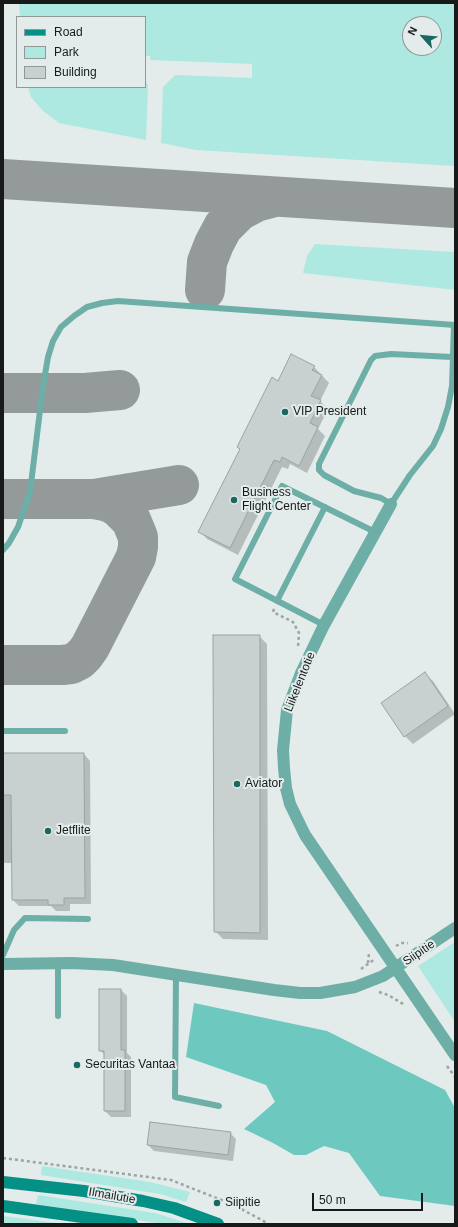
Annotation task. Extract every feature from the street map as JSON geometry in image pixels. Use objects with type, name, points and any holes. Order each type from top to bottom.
[{"type":"main road","name":"Ilmailutie","points":[[3,1182],[84,1191],[143,1201],[174,1208],[218,1224]]},
{"type":"main road","name":"Ilmailutie","points":[[3,1206],[132,1224]]},
{"type":"street","name":"Liikelentotie","points":[[391,504],[324,625],[301,673],[287,710],[283,750],[286,788],[290,804],[305,835],[455,1055]]},
{"type":"street","name":"Siipitie","points":[[3,964],[58,963],[113,965],[300,993],[326,992],[355,987],[369,982],[395,969],[455,928]]},
{"type":"lane","points":[[3,550],[9,543],[18,527],[30,492],[43,386],[48,357],[53,341],[61,327],[74,316],[87,308],[102,303],[118,301],[454,325],[452,386],[448,408],[441,429],[433,446],[406,480],[391,504],[381,498],[354,491],[324,475],[319,470],[319,464],[371,360],[376,356],[391,354],[452,357]]},
{"type":"lane","points":[[324,625],[235,579],[282,486],[375,532]]},
{"type":"lane","points":[[277,601],[325,507]]},
{"type":"lane","points":[[3,732],[65,732]]},
{"type":"lane","points":[[3,955],[14,930],[24,918],[88,918]]},
{"type":"lane","points":[[58,963],[58,1016]]},
{"type":"lane","points":[[176,975],[175,1097],[219,1106]]},
{"type":"path","points":[[277,601],[272,612],[293,622],[299,633],[298,648]]},
{"type":"path","points":[[357,972],[368,962],[401,943],[411,943]]},
{"type":"path","points":[[368,962],[369,950]]},
{"type":"path","points":[[362,969],[375,991],[388,995],[407,1006]]},
{"type":"path","points":[[446,1064],[455,1077]]},
{"type":"path","points":[[3,1158],[171,1180],[234,1205],[269,1224]]},
{"type":"green space","points":[[19,3],[455,3],[455,166],[196,150],[161,143],[163,87],[175,75],[252,78],[252,64],[150,60],[150,56],[146,56],[146,16],[20,16]]},
{"type":"green space","points":[[146,82],[148,85],[146,140],[59,123],[43,111],[31,97],[28,88],[146,88]]},
{"type":"green space","points":[[315,244],[455,252],[455,290],[303,273],[307,256]]},
{"type":"green space","points":[[455,942],[455,1022],[418,966]]},
{"type":"green space","points":[[42,1166],[150,1182],[190,1192],[186,1202],[160,1194],[41,1175]]},
{"type":"green space","points":[[38,1195],[155,1213],[190,1224],[163,1224],[36,1204]]},
{"type":"green space","points":[[3,1216],[49,1222],[64,1224],[3,1224]]},
{"type":"shaded area","points":[[194,1003],[327,1031],[445,1090],[455,1108],[455,1206],[380,1196],[349,1153],[324,1146],[306,1155],[294,1155],[244,1129],[275,1102],[266,1085],[186,1057]]},
{"type":"building","name":"VIP President","points":[[291,354],[315,366],[312,370],[322,375],[311,396],[321,400],[310,423],[318,427],[299,466],[282,457],[280,462],[274,460],[230,548],[198,532],[240,449],[237,447],[272,377],[278,381]]},
{"type":"building","name":"Aviator","points":[[213,635],[260,635],[260,933],[214,932]]},
{"type":"building","points":[[425,672],[448,706],[404,737],[381,703]]},
{"type":"building","name":"Jetflite","points":[[3,753],[84,753],[85,898],[64,898],[64,905],[48,905],[48,900],[12,900],[11,795],[3,795]]},
{"type":"building","points":[[99,989],[121,989],[121,1050],[125,1050],[125,1111],[104,1111],[104,1051],[99,1051]]},
{"type":"building","points":[[150,1122],[231,1132],[228,1155],[147,1145]]},
{"type":"taxiway","points":[[3,179],[455,208]]},
{"type":"taxiway","points":[[205,290],[207,262],[223,227],[239,211],[256,202],[275,197]]},
{"type":"taxiway","points":[[3,393],[85,393],[120,390]]},
{"type":"taxiway","points":[[3,499],[94,499],[179,485]]},
{"type":"taxiway","points":[[3,665],[71,664],[79,660],[90,647],[136,557],[138,547],[138,537],[131,520],[113,504],[94,499]]},
{"type":"place","name":"VIP President","points":[[285,412]]},
{"type":"place","name":"Business Flight Center","points":[[234,500]]},
{"type":"place","name":"Aviator","points":[[237,784]]},
{"type":"place","name":"Jetflite","points":[[48,831]]},
{"type":"place","name":"Securitas Vantaa","points":[[77,1065]]},
{"type":"place","name":"Siipitie","points":[[217,1203]]}]
